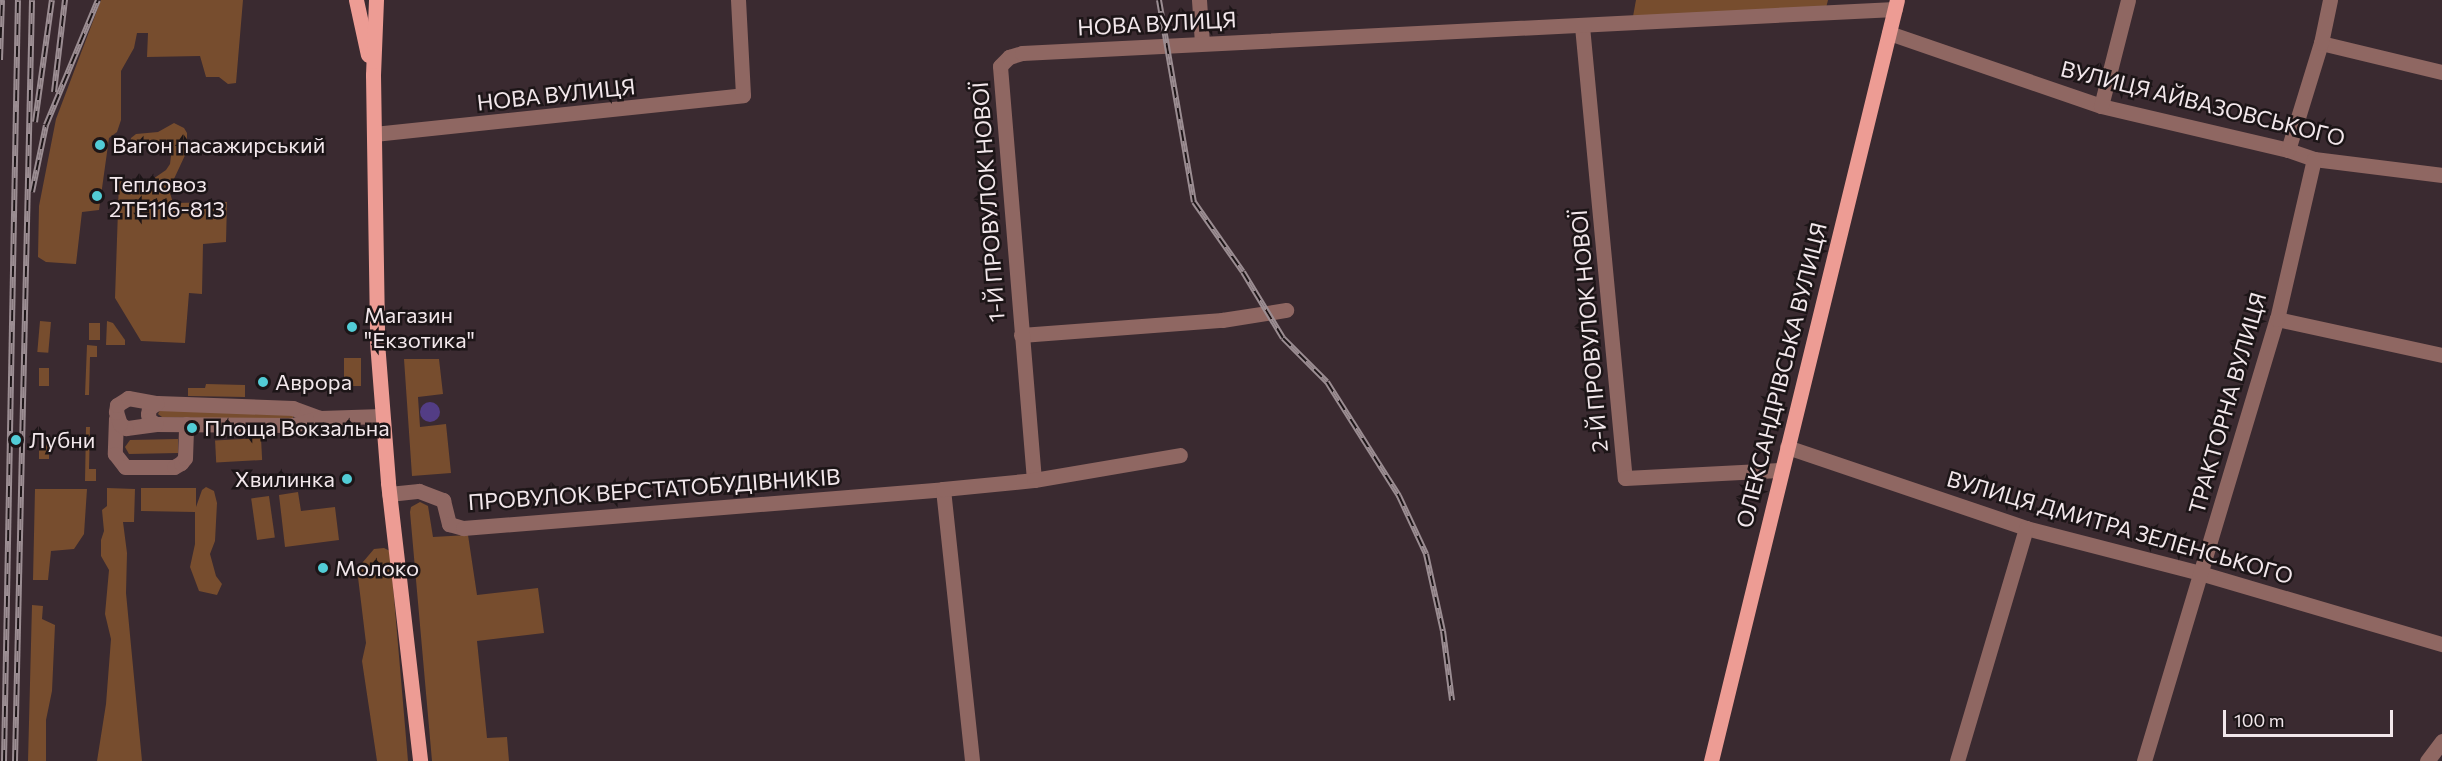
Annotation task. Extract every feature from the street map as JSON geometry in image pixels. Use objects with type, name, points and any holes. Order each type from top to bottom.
[{"type":"main road","points":[[356,0],[373,75]]},
{"type":"main road","points":[[376,0],[373,75],[378,342],[382,416],[420,761]]},
{"type":"main road","name":"ОЛЕКСАНДРІВСЬКА ВУЛИЦЯ","points":[[1711,761],[1780,470],[1896,5]]},
{"type":"street","name":"НОВА ВУЛИЦЯ","points":[[374,134],[743,95],[738,0]]},
{"type":"street","points":[[1199,0],[1202,43]]},
{"type":"street","points":[[2101,106],[2128,0]]},
{"type":"street","points":[[2288,150],[2321,43],[2330,0]]},
{"type":"street","name":"НОВА ВУЛИЦЯ","points":[[1000,66],[1009,57],[1022,53],[1582,26],[1896,5]]},
{"type":"street","name":"2-Й ПРОВУЛОК НОВОЇ","points":[[1582,26],[1625,478],[1780,470]]},
{"type":"street","name":"ВУЛИЦЯ АЙВАЗОВСЬКОГО","points":[[1889,33],[2101,106],[2288,150],[2314,159],[2442,175]]},
{"type":"street","points":[[2321,43],[2442,72]]},
{"type":"street","name":"1-Й ПРОВУЛОК НОВОЇ","points":[[1000,66],[1034,480]]},
{"type":"street","name":"ТРАКТОРНА ВУЛИЦЯ","points":[[2144,761],[2277,319],[2314,159]]},
{"type":"street","name":"1-Й ПРОВУЛОК НОВОЇ","points":[[1021,335],[1222,320],[1286,309]]},
{"type":"street","points":[[2277,319],[2442,355]]},
{"type":"street","points":[[186,424],[185,458],[174,467],[125,467],[118,462],[116,454],[117,405],[128,398],[157,404],[293,408],[320,417]]},
{"type":"street","points":[[156,424],[149,420],[148,414],[149,408],[157,404]]},
{"type":"street","points":[[116,418],[126,428],[156,424],[293,425],[320,417],[382,416]]},
{"type":"street","name":"ВУЛИЦЯ ДМИТРА ЗЕЛЕНСЬКОГО","points":[[1787,447],[2026,528],[2200,573],[2442,644]]},
{"type":"street","name":"ПРОВУЛОК ВЕРСТАТОБУДІВНИКІВ","points":[[389,494],[419,491],[443,500],[449,524],[463,528],[1034,480],[1180,455]]},
{"type":"street","points":[[943,489],[972,761]]},
{"type":"street","points":[[1957,761],[2026,528]]},
{"type":"street","points":[[2433,759],[2442,741]]},
{"type":"shaded area","points":[[101,0],[243,0],[236,83],[228,84],[219,77],[206,77],[200,56],[147,57],[148,33],[137,33],[134,48],[121,71],[121,120],[117,132],[109,138],[99,210],[82,212],[76,264],[46,262],[38,257],[39,206],[56,119]]},
{"type":"shaded area","points":[[1636,0],[1828,0],[1825,12],[1632,22]]},
{"type":"shaded area","points":[[174,123],[184,128],[187,133],[187,151],[173,181],[170,193],[173,203],[227,202],[226,242],[203,244],[202,294],[189,293],[185,343],[141,341],[115,298],[119,181],[150,181],[166,170],[170,164],[172,148],[167,140],[130,143],[131,138],[136,134],[158,132]]},
{"type":"shaded area","points":[[40,321],[51,322],[48,353],[37,352]]},
{"type":"shaded area","points":[[107,321],[113,323],[125,340],[125,345],[106,345]]},
{"type":"shaded area","points":[[89,323],[100,323],[100,340],[89,340]]},
{"type":"shaded area","points":[[87,345],[97,346],[97,357],[90,357],[89,395],[85,395]]},
{"type":"shaded area","points":[[344,358],[361,358],[361,386],[344,386]]},
{"type":"shaded area","points":[[404,359],[439,359],[443,394],[418,397],[420,427],[446,424],[451,473],[412,476]]},
{"type":"shaded area","points":[[39,368],[49,368],[49,386],[39,386]]},
{"type":"shaded area","points":[[206,384],[245,385],[245,397],[188,396],[188,388],[205,388]]},
{"type":"shaded area","points":[[430,402],[437,405],[440,412],[437,419],[430,422],[423,419],[420,412],[423,405]]},
{"type":"shaded area","points":[[160,410],[293,413],[293,420],[162,417],[158,414]]},
{"type":"shaded area","points":[[86,427],[90,427],[89,469],[96,469],[96,481],[85,481]]},
{"type":"shaded area","points":[[39,438],[49,438],[49,459],[39,459]]},
{"type":"shaded area","points":[[261,438],[262,460],[216,462],[215,440]]},
{"type":"shaded area","points":[[178,439],[178,453],[129,454],[125,447],[130,440]]},
{"type":"shaded area","points":[[206,487],[214,491],[217,503],[215,541],[210,554],[216,576],[222,584],[217,595],[199,591],[190,567],[195,544],[195,512],[141,511],[141,488],[196,488],[196,507],[202,490]]},
{"type":"shaded area","points":[[107,488],[135,489],[134,522],[123,522],[127,553],[126,593],[142,761],[97,761],[106,704],[111,639],[105,614],[109,570],[101,556],[101,540],[104,531],[102,510],[107,506]]},
{"type":"shaded area","points":[[35,489],[87,489],[84,534],[74,549],[51,551],[48,580],[33,580]]},
{"type":"shaded area","points":[[298,492],[301,511],[335,507],[339,540],[285,547],[279,495]]},
{"type":"shaded area","points":[[269,496],[275,538],[257,540],[251,499]]},
{"type":"shaded area","points":[[420,502],[428,506],[433,537],[468,535],[477,595],[538,588],[544,633],[477,641],[487,738],[507,737],[509,761],[432,761],[410,512],[411,507]]},
{"type":"shaded area","points":[[384,548],[390,551],[408,761],[377,761],[362,661],[366,643],[357,569],[374,549]]},
{"type":"shaded area","points":[[32,605],[43,606],[42,619],[55,625],[52,691],[46,720],[46,761],[28,761]]},
{"type":"railway","points":[[0,60],[2,0]]},
{"type":"railway","points":[[4,761],[18,0]]},
{"type":"railway","points":[[15,761],[32,0]]},
{"type":"railway","points":[[35,122],[52,0]]},
{"type":"railway","points":[[54,92],[65,0]]},
{"type":"railway","points":[[32,192],[46,125],[98,0]]},
{"type":"railway","points":[[1159,0],[1194,202],[1243,272],[1283,338],[1327,382],[1399,496],[1426,554],[1443,631],[1452,700]]},
{"type":"place","name":"Вагон пасажирський","points":[[100,145]]},
{"type":"place","name":"Тепловоз 2ТЕ116-813","points":[[97,196]]},
{"type":"place","name":"Магазин \"Екзотика\"","points":[[352,327]]},
{"type":"place","name":"Аврора","points":[[263,382]]},
{"type":"place","name":"Площа Вокзальна","points":[[192,428]]},
{"type":"place","name":"Лубни","points":[[16,440]]},
{"type":"place","name":"Хвилинка","points":[[347,479]]},
{"type":"place","name":"Молоко","points":[[323,568]]}]
